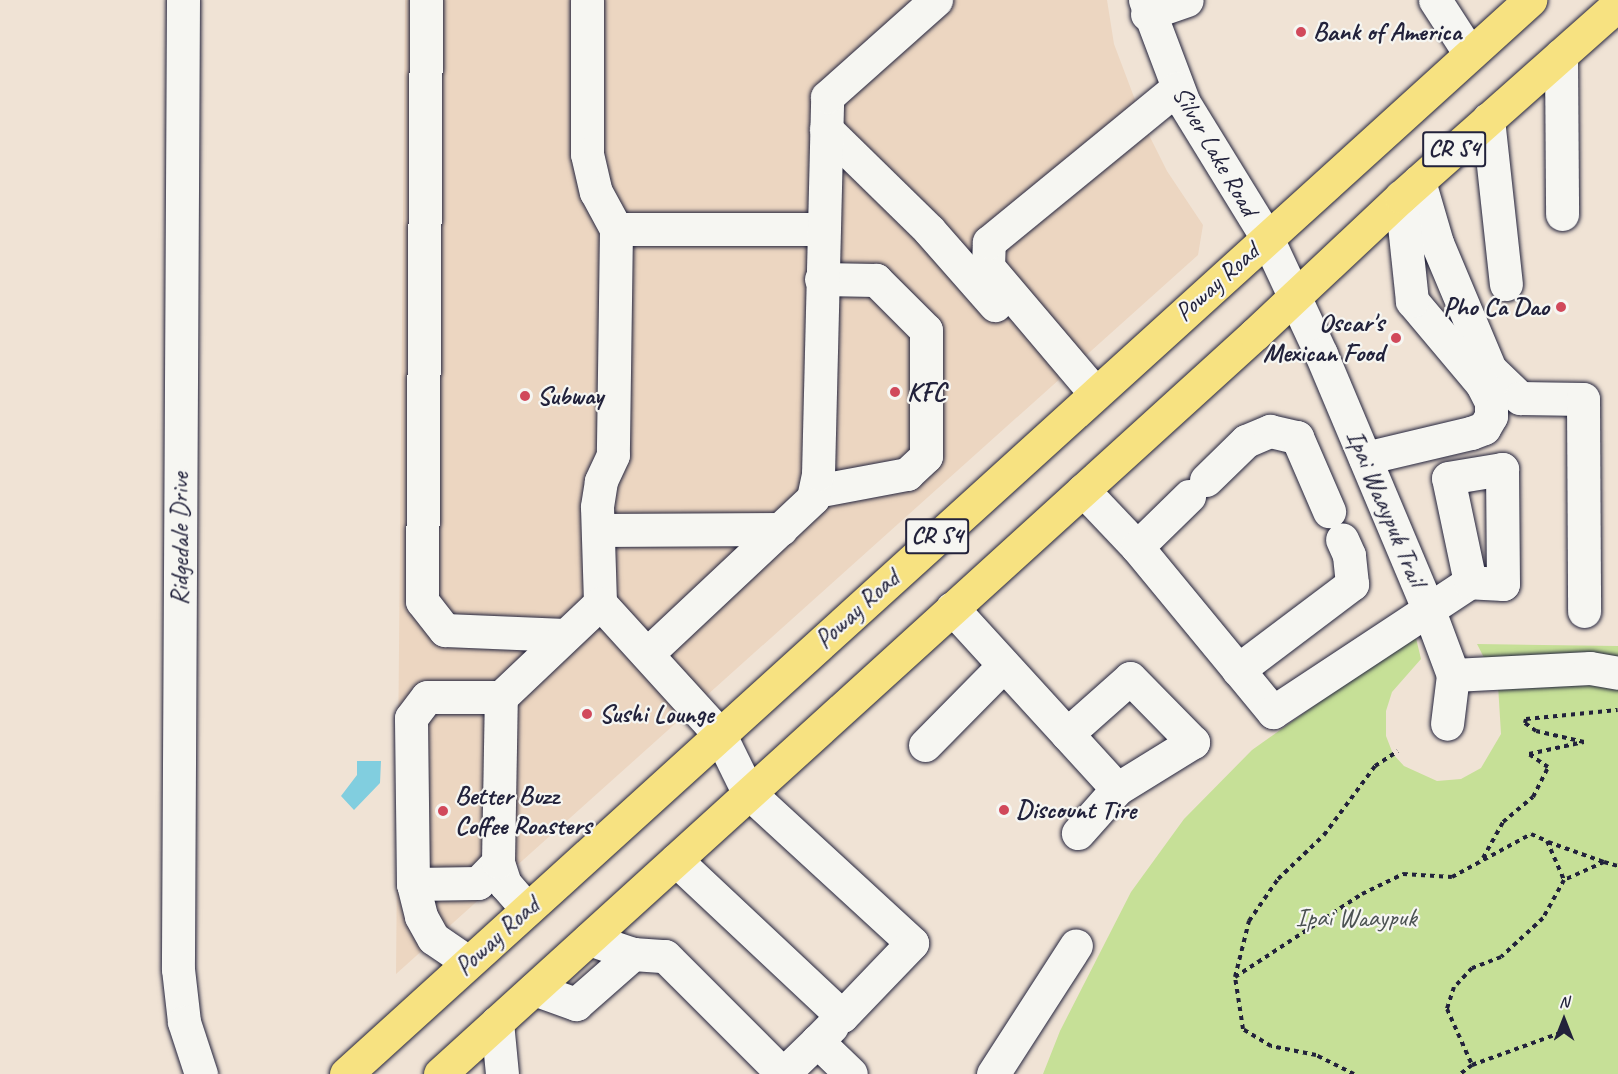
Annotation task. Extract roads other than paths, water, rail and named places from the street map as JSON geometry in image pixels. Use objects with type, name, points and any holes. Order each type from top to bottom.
[{"type":"main road","name":"Poway Road","points":[[346,1074],[1530,0]]},
{"type":"main road","name":"CR S4","points":[[440,1074],[1294,298],[1410,189],[1561,55],[1615,12]]},
{"type":"street","name":"Ridgedale Drive","points":[[183,0],[178,969],[184,1022],[201,1074]]},
{"type":"street","points":[[426,0],[422,601],[445,630],[565,636]]},
{"type":"street","points":[[587,0],[587,154],[596,192],[616,229],[613,455],[601,480],[597,530],[600,603],[720,735],[748,792],[912,944],[783,1074],[665,956],[633,954],[589,939]]},
{"type":"street","points":[[647,654],[807,505],[816,491],[827,97],[936,0]]},
{"type":"street","points":[[1146,7],[1187,0]]},
{"type":"street","points":[[1435,0],[1470,54]]},
{"type":"street","name":"Silver Lake Road","points":[[1146,7],[1177,88],[1207,145],[1267,238],[1294,298]]},
{"type":"street","points":[[1561,55],[1562,214]]},
{"type":"street","points":[[1089,398],[988,267],[989,242],[1177,88]]},
{"type":"street","points":[[1488,119],[1506,284]]},
{"type":"street","points":[[826,129],[929,230],[1089,398]]},
{"type":"street","points":[[1365,458],[1471,433],[1484,428],[1491,416],[1491,402],[1482,384],[1412,301],[1410,189]]},
{"type":"street","points":[[1410,189],[1437,243],[1490,369],[1520,398],[1582,399],[1584,610]]},
{"type":"street","points":[[616,229],[823,229]]},
{"type":"street","points":[[816,491],[907,474],[926,456],[926,330],[876,280],[821,279]]},
{"type":"street","name":"Ipai Waaypuk Trail","points":[[1294,298],[1365,458],[1428,608],[1453,675],[1447,724]]},
{"type":"street","points":[[1137,548],[1246,441],[1270,431],[1297,438],[1349,555],[1352,584],[1238,670]]},
{"type":"street","points":[[1083,490],[1137,548],[1273,712],[1470,582]]},
{"type":"street","points":[[597,530],[781,529]]},
{"type":"street","points":[[468,962],[433,938],[421,916],[413,884],[411,718],[427,697],[501,697],[600,603]]},
{"type":"street","points":[[952,608],[1117,789]]},
{"type":"street","points":[[925,746],[1004,665]]},
{"type":"street","points":[[1453,675],[1590,668],[1618,673]]},
{"type":"street","points":[[1067,734],[1130,678],[1194,742],[1117,789],[1078,833]]},
{"type":"street","points":[[501,697],[498,862],[505,884],[527,909]]},
{"type":"street","points":[[676,860],[842,1016]]},
{"type":"street","points":[[413,884],[478,883],[498,862]]},
{"type":"street","points":[[993,1074],[1076,945]]},
{"type":"street","points":[[534,989],[576,1004],[633,954]]},
{"type":"street","points":[[497,1022],[502,1074]]},
{"type":"street","points":[[817,1041],[851,1074]]},
{"type":"water","points":[[357,761],[381,761],[380,783],[354,810],[341,796],[357,775]]},
{"type":"place","name":"Bank of America","points":[[1301,32]]},
{"type":"place","name":"Pho Ca Dao","points":[[1561,307]]},
{"type":"place","name":"Oscar's Mexican Food","points":[[1396,338]]},
{"type":"place","name":"KFC","points":[[895,392]]},
{"type":"place","name":"Subway","points":[[525,396]]},
{"type":"place","name":"Sushi Lounge","points":[[587,714]]},
{"type":"place","name":"Discount Tire","points":[[1004,810]]},
{"type":"place","name":"Better Buzz Coffee Roasters","points":[[443,811]]},
{"type":"park label","name":"Ipai Waaypuk","points":[[1356,918]]}]
